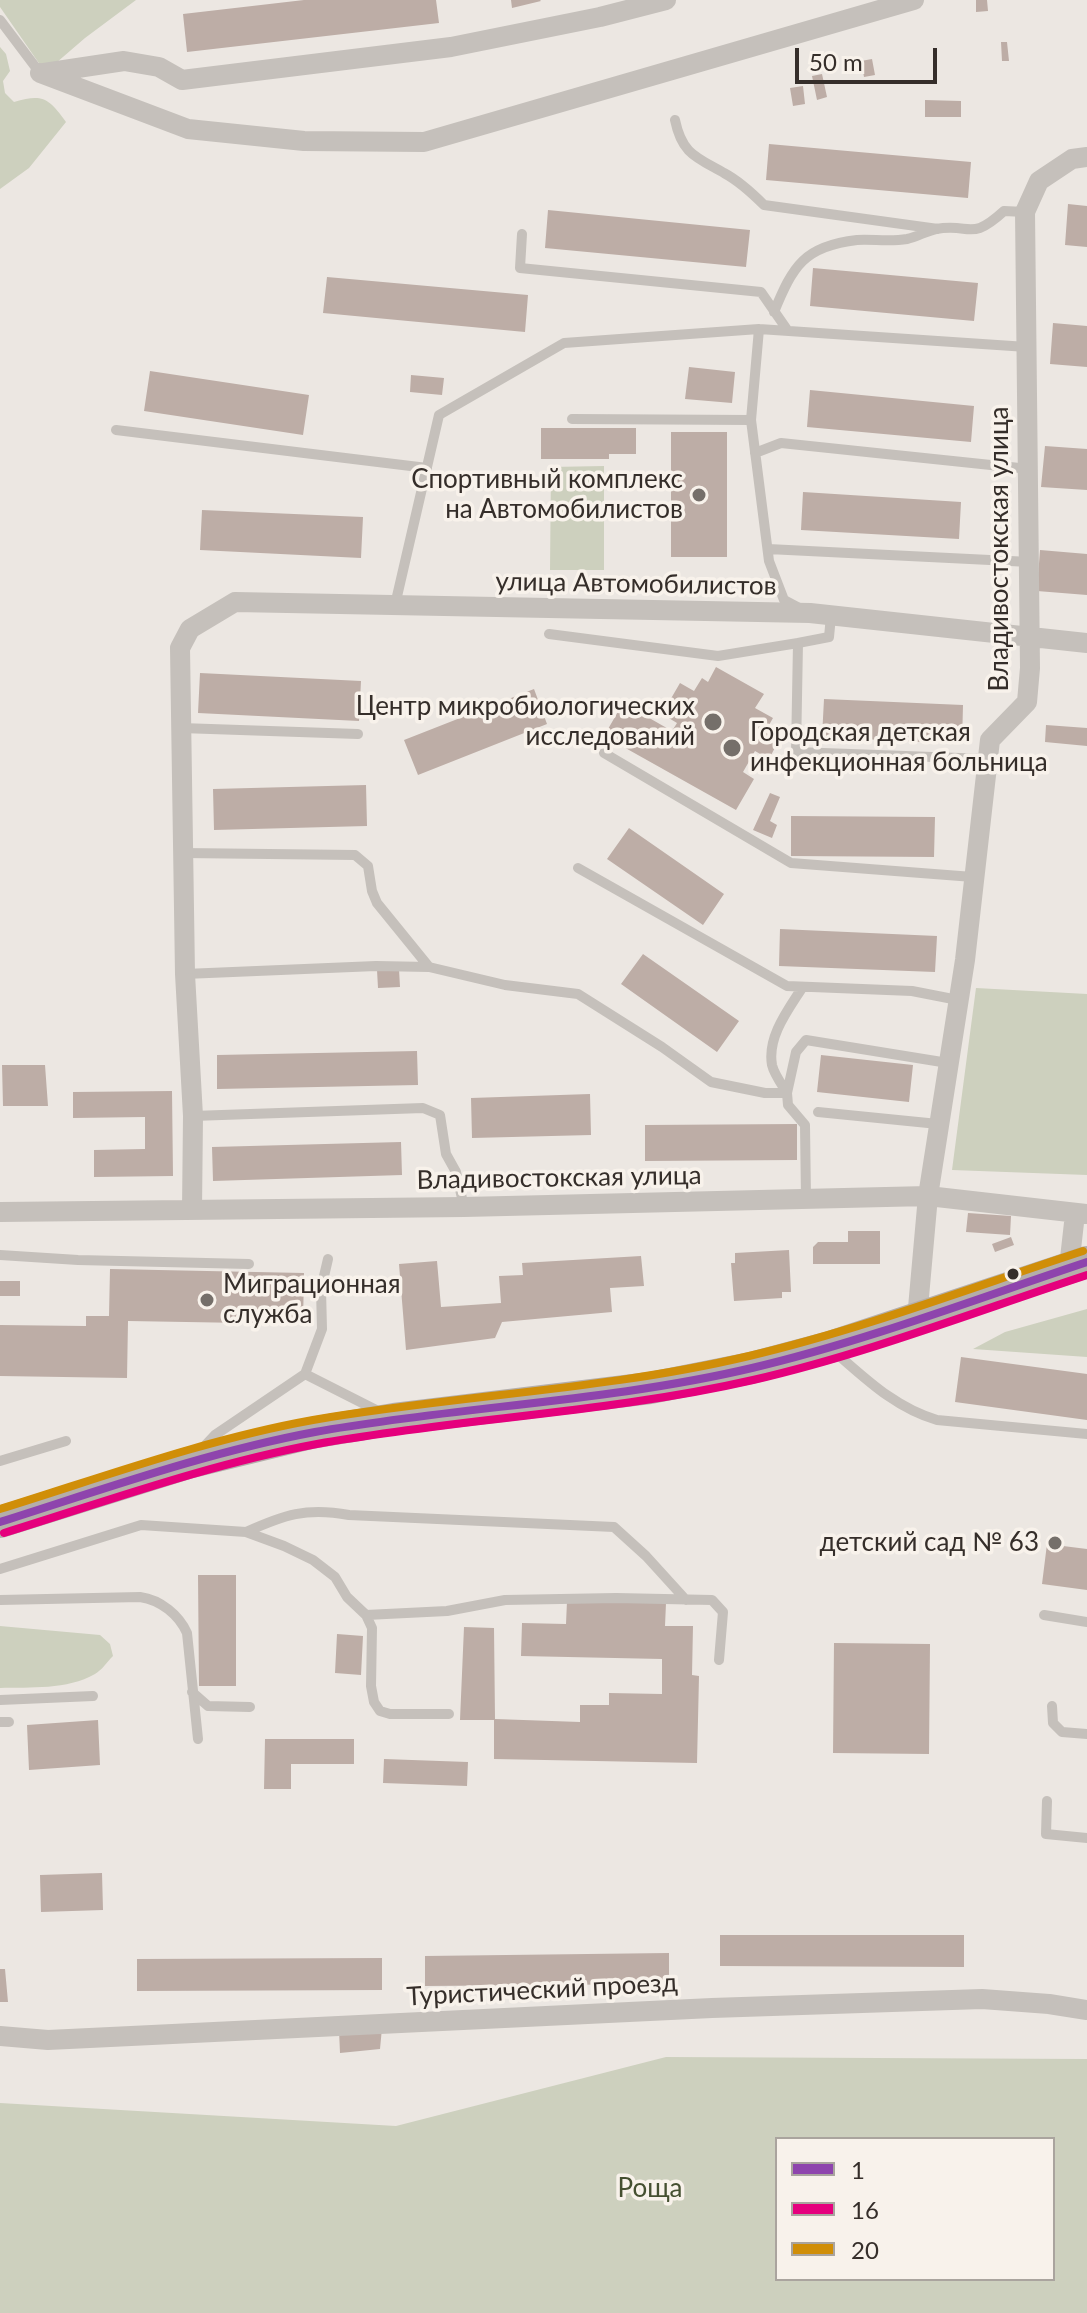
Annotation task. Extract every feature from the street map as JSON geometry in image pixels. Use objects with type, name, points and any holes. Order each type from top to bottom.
[{"type":"main road","points":[[0,1522],[188,1463],[287,1438],[394,1419],[650,1388],[751,1368],[830,1347],[1078,1264]]},
{"type":"street","points":[[40,73],[124,61],[159,67],[182,80],[451,47],[600,17],[666,0]]},
{"type":"street","points":[[40,73],[188,129],[304,141],[424,142],[914,0]]},
{"type":"street","name":"Владивостокская улица","points":[[917,1319],[928,1196],[958,1000],[990,740],[1027,702],[1031,637],[1025,212],[1039,181],[1072,159],[1087,157]]},
{"type":"street","name":"улица Автомобилистов","points":[[181,728],[180,648],[190,629],[235,602],[810,613],[1087,643]]},
{"type":"street","points":[[181,728],[185,974],[193,1116],[192,1210]]},
{"type":"street","points":[[0,1195],[10,1211]]},
{"type":"street","name":"Владивостокская улица","points":[[10,1211],[464,1207],[928,1196],[1083,1215],[1078,1264]]},
{"type":"street","name":"Туристический проезд","points":[[0,2036],[48,2040],[712,2008],[982,1999],[1087,2010]]},
{"type":"lane","points":[[0,20],[40,73]]},
{"type":"lane","points":[[675,120],[678,134],[690,153],[744,186],[764,205],[938,229],[977,231],[1004,211],[1025,212]]},
{"type":"lane","points":[[774,312],[795,268],[808,254],[857,240],[908,239],[938,229]]},
{"type":"lane","points":[[522,234],[520,268],[761,292],[788,331]]},
{"type":"lane","points":[[395,605],[439,415],[564,343],[759,329],[1027,347]]},
{"type":"lane","points":[[759,329],[751,420],[769,561],[784,600],[810,613]]},
{"type":"lane","points":[[572,419],[751,420]]},
{"type":"lane","points":[[116,430],[427,468]]},
{"type":"lane","points":[[755,453],[781,443],[1029,469]]},
{"type":"lane","points":[[768,549],[1030,562]]},
{"type":"lane","points":[[549,634],[718,656],[829,637],[831,616]]},
{"type":"lane","points":[[798,643],[796,752],[987,759]]},
{"type":"lane","points":[[181,728],[358,734]]},
{"type":"lane","points":[[604,753],[791,863],[973,877]]},
{"type":"lane","points":[[183,853],[355,855],[368,866],[377,903],[429,967]]},
{"type":"lane","points":[[578,868],[787,986],[912,991],[958,1000]]},
{"type":"lane","points":[[185,974],[376,966],[429,967],[505,985],[578,994],[711,1082],[765,1093],[787,1093]]},
{"type":"lane","points":[[787,1093],[773,1067],[772,1047],[780,1025],[802,988]]},
{"type":"lane","points":[[806,1199],[805,1125],[788,1105],[787,1093],[796,1052],[806,1040],[948,1063]]},
{"type":"lane","points":[[193,1116],[423,1108],[440,1115],[446,1154],[456,1172],[464,1207]]},
{"type":"lane","points":[[818,1112],[938,1124]]},
{"type":"lane","points":[[0,1255],[249,1264]]},
{"type":"lane","points":[[188,1463],[215,1435],[305,1374],[322,1329],[321,1289],[328,1259]]},
{"type":"lane","points":[[830,1347],[875,1387],[918,1415],[937,1420],[1087,1434]]},
{"type":"lane","points":[[305,1374],[394,1419]]},
{"type":"lane","points":[[0,1461],[66,1441]]},
{"type":"lane","points":[[246,1532],[293,1512],[325,1511],[349,1515],[614,1527],[646,1556],[686,1600]]},
{"type":"lane","points":[[0,1569],[141,1525],[246,1532],[313,1560],[335,1577],[347,1597],[366,1615],[372,1628],[371,1686],[377,1707],[385,1714],[449,1714]]},
{"type":"lane","points":[[0,1600],[130,1597],[150,1599],[171,1612],[184,1626],[189,1643],[191,1691],[198,1739]]},
{"type":"lane","points":[[366,1615],[447,1611],[505,1600],[712,1600],[723,1612],[719,1660]]},
{"type":"lane","points":[[1044,1615],[1087,1622]]},
{"type":"lane","points":[[191,1691],[208,1706],[250,1707]]},
{"type":"lane","points":[[0,1700],[93,1696]]},
{"type":"lane","points":[[1052,1706],[1053,1723],[1062,1732],[1087,1734]]},
{"type":"lane","points":[[1047,1801],[1046,1834],[1087,1838]]},
{"type":"green space","points":[[0,0],[136,0],[56,63],[43,69],[0,7]]},
{"type":"green space","points":[[0,47],[6,54],[10,71],[3,81],[5,93],[14,102],[31,98],[44,100],[66,122],[29,168],[0,189]]},
{"type":"green space","points":[[604,466],[604,570],[550,570],[551,467]]},
{"type":"green space","points":[[976,988],[1087,994],[1087,1175],[952,1170]]},
{"type":"green space","points":[[1087,1309],[1087,1357],[973,1349],[1005,1332]]},
{"type":"green space","points":[[0,1626],[100,1635],[110,1644],[113,1656],[98,1672],[73,1683],[0,1688]]},
{"type":"green space","name":"Роща","points":[[666,2057],[1087,2059],[1087,2313],[0,2313],[0,2103],[396,2126]]},
{"type":"building","points":[[304,0],[436,0],[439,23],[187,52],[183,14]]},
{"type":"building","points":[[511,0],[540,0],[541,1],[512,8]]},
{"type":"building","points":[[976,0],[987,0],[988,11],[976,12]]},
{"type":"building","points":[[1001,42],[1007,42],[1009,61],[1002,61]]},
{"type":"building","points":[[872,59],[875,75],[864,77],[861,61]]},
{"type":"building","points":[[822,74],[827,97],[817,100],[812,76]]},
{"type":"building","points":[[803,86],[805,104],[793,106],[790,88]]},
{"type":"building","points":[[925,100],[961,101],[961,117],[925,117]]},
{"type":"building","points":[[769,144],[971,162],[968,198],[766,180]]},
{"type":"building","points":[[1068,204],[1087,206],[1087,247],[1065,245]]},
{"type":"building","points":[[548,210],[750,230],[746,267],[545,248]]},
{"type":"building","points":[[813,268],[978,283],[974,321],[810,306]]},
{"type":"building","points":[[327,277],[528,295],[525,332],[323,313]]},
{"type":"building","points":[[1053,323],[1087,326],[1087,367],[1050,364]]},
{"type":"building","points":[[689,367],[735,372],[732,403],[685,399]]},
{"type":"building","points":[[150,371],[309,395],[303,435],[144,411]]},
{"type":"building","points":[[411,375],[444,378],[442,395],[410,392]]},
{"type":"building","points":[[810,390],[974,406],[971,442],[807,427]]},
{"type":"building","points":[[541,428],[636,428],[636,454],[609,454],[609,459],[541,459]]},
{"type":"building","name":"Спортивный комплекс на Автомобилистов","points":[[671,432],[727,432],[727,557],[671,557]]},
{"type":"building","points":[[1045,446],[1087,449],[1087,490],[1041,487]]},
{"type":"building","points":[[803,492],[961,502],[959,539],[801,530]]},
{"type":"building","points":[[202,510],[363,517],[361,558],[200,550]]},
{"type":"building","points":[[1040,550],[1087,554],[1087,595],[1037,591]]},
{"type":"building","points":[[716,667],[764,694],[755,708],[773,718],[765,732],[779,740],[769,759],[755,751],[743,772],[754,779],[736,810],[604,736],[623,703],[672,731],[677,723],[662,714],[680,683],[694,691],[702,678],[708,682]]},
{"type":"building","points":[[200,673],[361,681],[359,721],[198,713]]},
{"type":"building","points":[[534,689],[547,724],[418,775],[404,740]]},
{"type":"building","points":[[824,699],[963,705],[962,744],[822,737]]},
{"type":"building","points":[[1046,725],[1087,728],[1087,746],[1045,742]]},
{"type":"building","points":[[366,785],[367,826],[214,830],[213,789]]},
{"type":"building","points":[[770,793],[780,797],[770,821],[777,825],[772,838],[753,830]]},
{"type":"building","points":[[791,816],[935,817],[934,857],[791,856]]},
{"type":"building","points":[[629,828],[724,894],[703,925],[607,859]]},
{"type":"building","points":[[780,929],[937,936],[935,972],[779,966]]},
{"type":"building","points":[[643,954],[739,1021],[717,1052],[621,984]]},
{"type":"building","points":[[399,969],[400,987],[378,988],[377,970]]},
{"type":"building","points":[[417,1051],[418,1085],[217,1089],[217,1055]]},
{"type":"building","points":[[821,1055],[913,1065],[909,1102],[817,1092]]},
{"type":"building","points":[[2,1065],[45,1065],[48,1106],[3,1106]]},
{"type":"building","points":[[172,1091],[173,1176],[94,1177],[94,1150],[145,1149],[145,1117],[73,1118],[73,1092]]},
{"type":"building","points":[[590,1094],[591,1135],[472,1138],[471,1098]]},
{"type":"building","points":[[797,1124],[797,1160],[645,1161],[645,1125]]},
{"type":"building","points":[[401,1142],[402,1175],[213,1181],[212,1147]]},
{"type":"building","points":[[968,1213],[1011,1216],[1010,1235],[966,1232]]},
{"type":"building","points":[[848,1231],[880,1231],[880,1264],[813,1264],[813,1247],[818,1242],[848,1242]]},
{"type":"building","points":[[1011,1237],[1014,1245],[995,1252],[992,1244]]},
{"type":"building","points":[[789,1250],[791,1292],[782,1292],[782,1298],[734,1301],[731,1263],[735,1263],[735,1253]]},
{"type":"building","points":[[641,1256],[644,1286],[610,1288],[612,1312],[502,1322],[495,1338],[406,1350],[399,1264],[437,1261],[441,1307],[501,1303],[499,1276],[523,1275],[522,1263]]},
{"type":"building","points":[[110,1269],[304,1273],[303,1324],[128,1321],[127,1378],[0,1376],[0,1325],[86,1326],[86,1316],[109,1316]]},
{"type":"building","points":[[0,1281],[20,1281],[20,1296],[0,1296]]},
{"type":"building","points":[[961,1357],[1087,1374],[1087,1420],[955,1402]]},
{"type":"building","points":[[1047,1544],[1087,1549],[1087,1590],[1042,1584]]},
{"type":"building","points":[[198,1575],[236,1575],[236,1686],[199,1686]]},
{"type":"building","points":[[567,1601],[666,1603],[665,1626],[693,1626],[692,1675],[699,1676],[697,1763],[494,1759],[494,1720],[460,1720],[464,1627],[494,1628],[495,1719],[580,1722],[580,1705],[609,1705],[609,1693],[662,1694],[662,1659],[521,1656],[522,1623],[566,1624]]},
{"type":"building","points":[[337,1634],[363,1636],[361,1675],[335,1673]]},
{"type":"building","points":[[834,1643],[930,1644],[929,1754],[833,1753]]},
{"type":"building","points":[[98,1720],[100,1765],[29,1770],[27,1725]]},
{"type":"building","points":[[265,1739],[354,1739],[354,1764],[291,1764],[291,1789],[264,1789]]},
{"type":"building","points":[[384,1759],[468,1762],[467,1786],[383,1783]]},
{"type":"building","points":[[102,1873],[103,1910],[41,1912],[40,1875]]},
{"type":"building","points":[[720,1935],[964,1935],[964,1967],[720,1966]]},
{"type":"building","points":[[669,1953],[669,1984],[425,1986],[425,1956]]},
{"type":"building","points":[[382,1958],[382,1990],[137,1991],[137,1959]]},
{"type":"building","points":[[0,1969],[5,1969],[8,2002],[0,2002]]},
{"type":"building","points":[[382,2028],[380,2049],[340,2053],[339,2030]]},
{"type":"transit line","name":"20","points":[[0,1509],[155,1460],[273,1428],[368,1411],[641,1377],[749,1356],[876,1320],[1083,1251]]},
{"type":"transit line","name":"1","points":[[0,1522],[117,1484],[275,1440],[370,1423],[643,1389],[752,1368],[879,1332],[1087,1262]]},
{"type":"transit line","name":"16","points":[[4,1533],[120,1496],[277,1452],[371,1435],[645,1400],[795,1370],[1087,1275]]},
{"type":"place","name":"Спортивный комплекс на Автомобилистов","points":[[699,495]]},
{"type":"place","name":"Центр микробиологических исследований","points":[[713,722]]},
{"type":"place","name":"Городская детская инфекционная больница","points":[[732,748]]},
{"type":"place","name":"Миграционная служба","points":[[207,1300]]},
{"type":"place","name":"детский сад № 63","points":[[1055,1543]]}]
